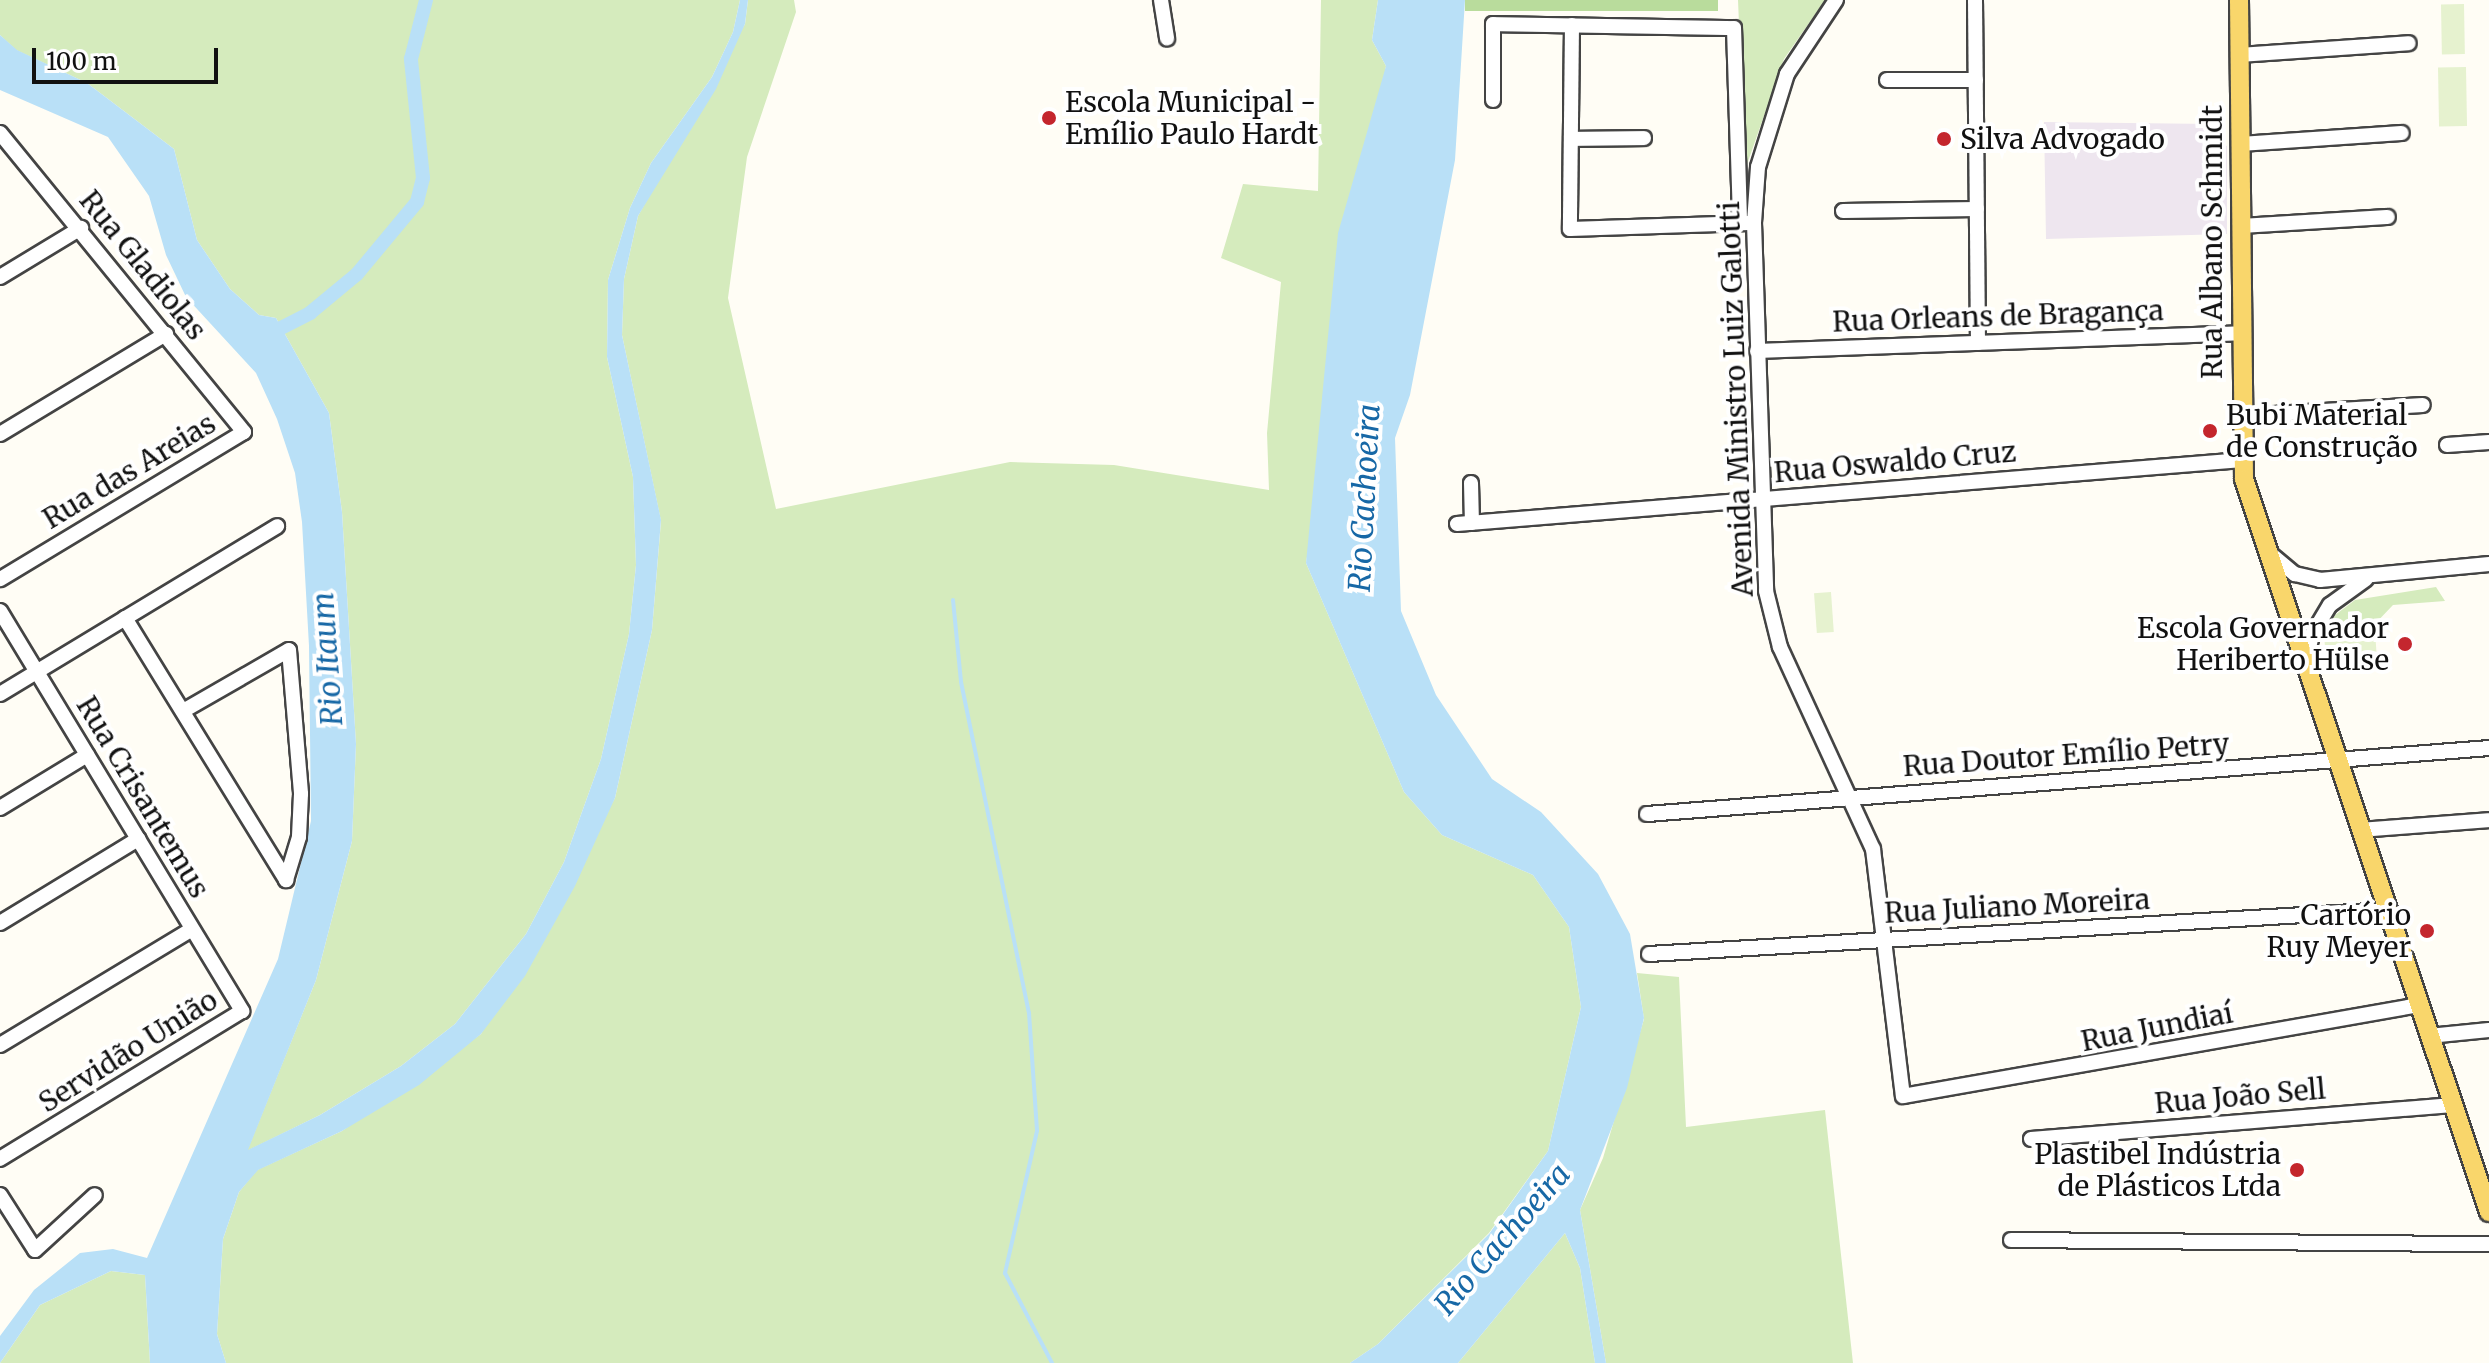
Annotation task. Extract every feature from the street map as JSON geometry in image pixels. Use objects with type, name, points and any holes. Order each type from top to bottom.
[{"type":"main road","name":"Rua Albano Schmidt","points":[[2239,0],[2242,460],[2264,546],[2489,1212]]},
{"type":"street","points":[[1161,0],[1167,39]]},
{"type":"street","name":"Avenida Ministro Luiz Galotti","points":[[1836,0],[1805,43],[1776,99],[1747,223],[1757,351],[1766,591],[1774,629],[1854,798],[1873,849],[1887,940],[1903,1096]]},
{"type":"street","points":[[1975,0],[1978,343]]},
{"type":"street","points":[[1493,100],[1493,24],[1572,25],[1734,28],[1747,223],[1570,229],[1572,25]]},
{"type":"street","points":[[2239,55],[2409,43]]},
{"type":"street","points":[[1887,80],[1976,80]]},
{"type":"street","name":"Rua Gladiolas","points":[[0,133],[81,228],[244,432]]},
{"type":"street","points":[[2240,144],[2402,133]]},
{"type":"street","points":[[1571,139],[1644,138]]},
{"type":"street","points":[[1843,211],[1977,209]]},
{"type":"street","points":[[2240,226],[2388,217]]},
{"type":"street","points":[[0,277],[81,228]]},
{"type":"street","name":"Rua Orleans de Bragança","points":[[1757,351],[2241,333]]},
{"type":"street","points":[[0,434],[166,334]]},
{"type":"street","points":[[2241,416],[2423,405]]},
{"type":"street","name":"Rua das Areias","points":[[0,579],[244,432]]},
{"type":"street","points":[[2447,445],[2489,442]]},
{"type":"street","name":"Rua Oswaldo Cruz","points":[[1471,483],[1465,524],[2242,460]]},
{"type":"street","points":[[0,694],[277,526]]},
{"type":"street","points":[[2264,546],[2280,565],[2310,580],[2489,564]]},
{"type":"street","points":[[2304,664],[2313,633],[2330,605],[2370,576]]},
{"type":"street","name":"Rua Crisantemus","points":[[0,611],[242,1011]]},
{"type":"street","points":[[125,618],[286,880],[299,837],[301,794],[289,650],[183,711]]},
{"type":"street","name":"Rua Doutor Emílio Petry","points":[[1647,814],[2489,748]]},
{"type":"street","points":[[0,808],[87,755]]},
{"type":"street","points":[[2360,830],[2489,820]]},
{"type":"street","points":[[0,923],[138,839]]},
{"type":"street","name":"Rua Juliano Moreira","points":[[1649,954],[2387,910]]},
{"type":"street","points":[[0,1045],[192,929]]},
{"type":"street","name":"Rua Jundiaí","points":[[1903,1096],[2419,1005]]},
{"type":"street","name":"Servidão União","points":[[0,1159],[242,1011]]},
{"type":"street","points":[[2429,1036],[2489,1030]]},
{"type":"street","name":"Rua João Sell","points":[[2031,1139],[2453,1105]]},
{"type":"street","points":[[0,1195],[35,1250],[95,1195]]},
{"type":"street","points":[[2011,1240],[2489,1244]]},
{"type":"shaded area","points":[[2044,122],[2212,124],[2211,140],[2227,146],[2227,234],[2046,239]]},
{"type":"green space","points":[[0,0],[740,0],[733,32],[712,77],[651,163],[630,208],[608,280],[607,357],[633,477],[636,565],[629,634],[601,759],[564,862],[526,934],[455,1024],[401,1066],[320,1115],[247,1151],[316,980],[352,841],[356,744],[342,512],[329,413],[276,318],[259,315],[230,289],[197,240],[174,149],[87,83],[16,50],[0,35]]},
{"type":"green space","points":[[748,0],[794,0],[796,12],[747,157],[728,298],[776,509],[1010,462],[1114,465],[1269,490],[1267,433],[1281,282],[1221,258],[1243,184],[1318,191],[1321,0],[1378,0],[1372,40],[1386,66],[1306,563],[1404,792],[1442,835],[1533,875],[1569,927],[1581,1007],[1548,1151],[1489,1233],[1378,1344],[1350,1363],[226,1363],[217,1334],[223,1239],[239,1192],[257,1170],[342,1131],[481,1034],[615,798],[652,630],[661,521],[622,335],[624,279],[638,216],[745,24]]},
{"type":"green space","points":[[1465,0],[1718,0],[1718,11],[1465,11]]},
{"type":"green space","points":[[1738,0],[1825,0],[1784,59],[1745,170]]},
{"type":"green space","points":[[2441,4],[2464,4],[2465,54],[2442,54]]},
{"type":"green space","points":[[2438,67],[2466,67],[2467,126],[2439,126]]},
{"type":"green space","points":[[2436,587],[2445,601],[2393,605],[2372,627],[2324,635],[2335,615],[2355,600]]},
{"type":"green space","points":[[1831,592],[1834,632],[1817,633],[1814,593]]},
{"type":"green space","points":[[2375,631],[2377,661],[2326,664],[2324,635]]},
{"type":"green space","points":[[1637,973],[1679,977],[1686,1127],[1825,1110],[1853,1363],[1606,1363],[1580,1210],[1603,1158],[1644,1019]]},
{"type":"green space","points":[[1565,1233],[1580,1268],[1595,1363],[1458,1363]]},
{"type":"green space","points":[[111,1271],[145,1275],[150,1363],[0,1363],[40,1305]]},
{"type":"water","name":"Rio Itaum","points":[[740,0],[748,0],[745,24],[716,89],[638,216],[624,279],[622,335],[661,520],[652,630],[615,798],[575,886],[525,976],[481,1034],[419,1085],[342,1131],[258,1170],[239,1192],[223,1239],[217,1334],[226,1363],[150,1363],[145,1275],[111,1271],[40,1305],[0,1363],[0,1336],[34,1290],[80,1253],[113,1249],[147,1258],[278,959],[311,821],[309,646],[302,522],[295,473],[277,419],[256,373],[186,297],[166,255],[149,196],[108,137],[0,90],[0,35],[17,50],[87,83],[174,149],[197,240],[230,289],[259,315],[276,318],[329,413],[342,512],[356,744],[352,841],[316,980],[248,1150],[320,1115],[401,1066],[455,1024],[526,934],[564,862],[601,759],[629,634],[636,565],[633,477],[607,357],[608,280],[630,208],[651,163],[712,77],[733,32]]},
{"type":"water","name":"Rio Cachoeira","points":[[1378,0],[1465,0],[1455,160],[1410,395],[1395,438],[1401,611],[1436,695],[1492,779],[1541,812],[1598,874],[1630,934],[1644,1018],[1627,1088],[1580,1210],[1606,1363],[1595,1363],[1580,1268],[1565,1233],[1458,1363],[1350,1363],[1378,1344],[1489,1234],[1548,1151],[1581,1007],[1569,927],[1533,875],[1442,835],[1404,792],[1306,563],[1338,233],[1386,66],[1372,40]]},
{"type":"waterway","points":[[281,328],[310,313],[357,274],[417,202],[423,178],[411,59],[426,0]]},
{"type":"waterway","points":[[953,600],[961,682],[1029,1013],[1037,1131],[1005,1273],[1052,1363]]},
{"type":"place","name":"Escola Municipal - Emílio Paulo Hardt","points":[[1049,118]]},
{"type":"place","name":"Silva Advogado","points":[[1944,139]]},
{"type":"place","name":"Bubi Material de Construção","points":[[2210,431]]},
{"type":"place","name":"Escola Governador Heriberto Hülse","points":[[2405,644]]},
{"type":"place","name":"Cartório Ruy Meyer","points":[[2427,931]]},
{"type":"place","name":"Plastibel Indústria de Plásticos Ltda","points":[[2297,1170]]}]
